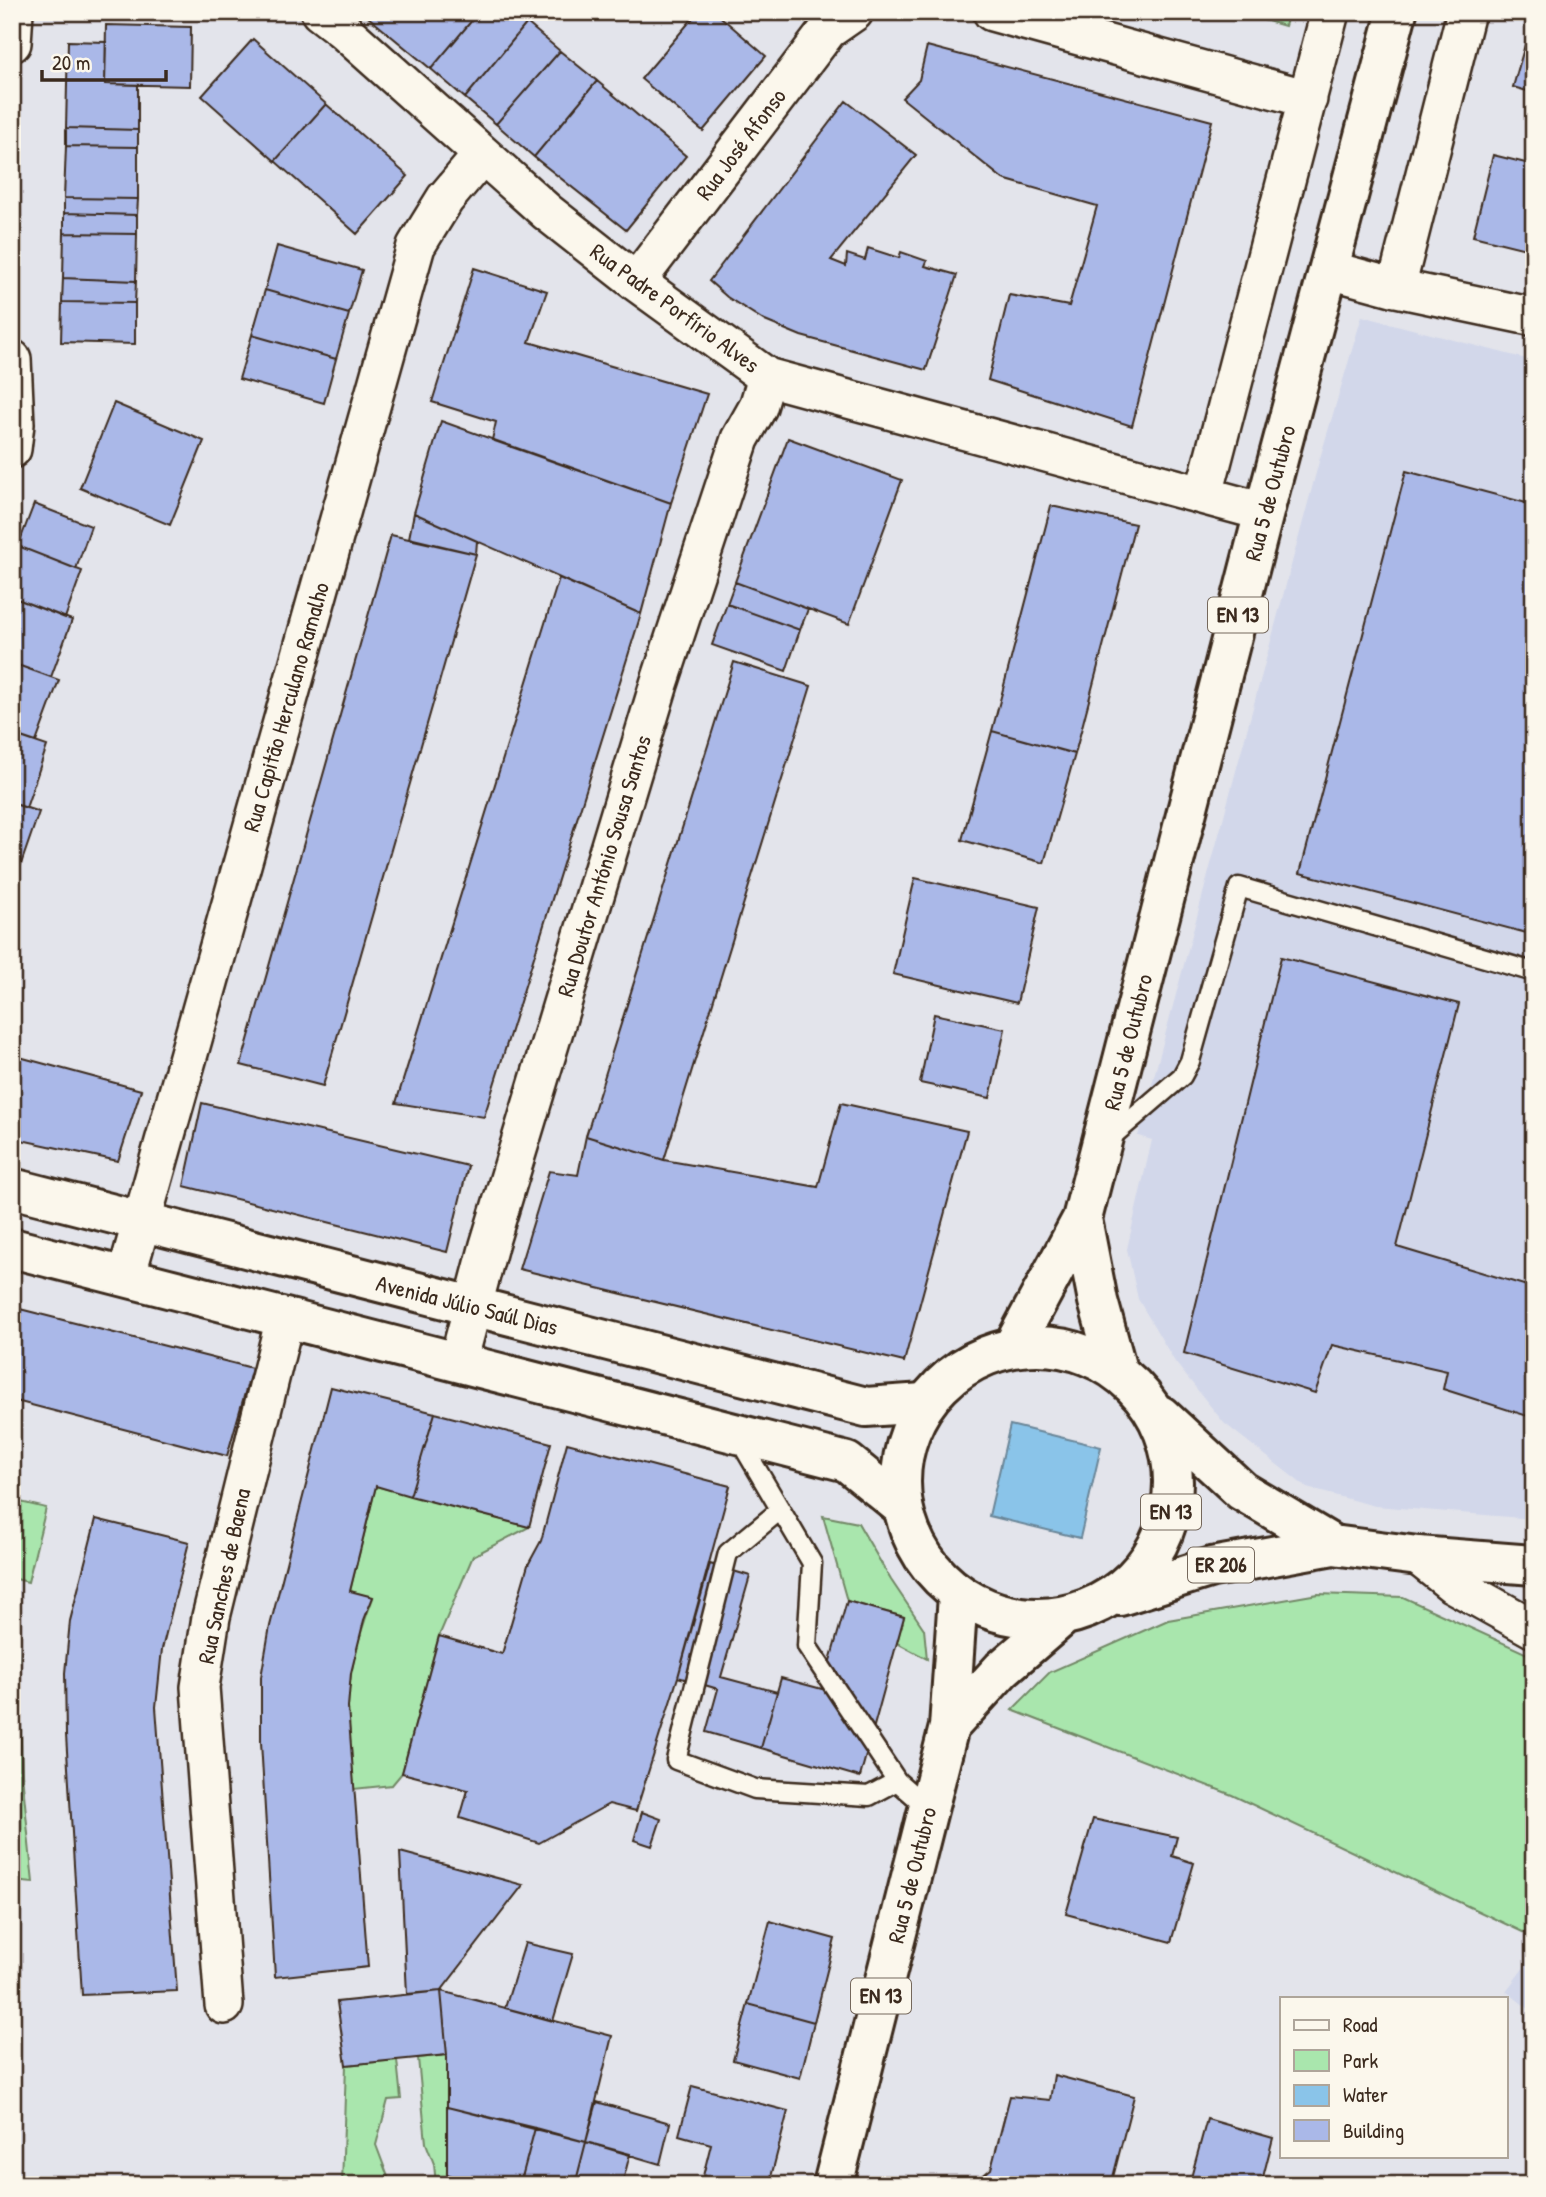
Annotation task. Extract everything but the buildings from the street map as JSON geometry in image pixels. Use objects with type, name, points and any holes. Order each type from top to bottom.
[{"type":"main road","name":"Rua 5 de Outubro","points":[[1013,1346],[1082,1219],[1264,512],[1397,12]]},
{"type":"main road","name":"Avenida Júlio Saúl Dias","points":[[12,1188],[866,1407],[924,1403]]},
{"type":"main road","name":"Rua 5 de Outubro","points":[[1082,1219],[1098,1301],[1117,1370]]},
{"type":"main road","points":[[12,1248],[847,1462],[901,1506]]},
{"type":"main road","name":"EN 13","points":[[1013,1346],[1067,1348],[1117,1370],[1153,1409],[1173,1458],[1171,1513],[1150,1561],[1111,1598],[1061,1618],[1007,1617],[958,1595],[921,1556],[901,1506],[902,1452],[924,1403],[963,1366],[1013,1346]]},
{"type":"main road","name":"ER 206","points":[[1153,1409],[1242,1490],[1333,1545]]},
{"type":"main road","name":"ER 206","points":[[1111,1598],[1212,1567],[1333,1545],[1419,1556],[1534,1565]]},
{"type":"main road","name":"Rua 5 de Outubro","points":[[833,2185],[949,1727],[958,1595]]},
{"type":"main road","name":"Rua 5 de Outubro","points":[[949,1727],[1002,1669],[1061,1618]]},
{"type":"street","points":[[12,43],[14,12]]},
{"type":"street","name":"Rua Padre Porfírio Alves","points":[[320,12],[547,212],[636,282],[767,377],[1264,512]]},
{"type":"street","name":"Rua José Afonso","points":[[636,282],[828,30],[854,12]]},
{"type":"street","points":[[992,12],[1308,99]]},
{"type":"street","points":[[1204,494],[1330,12]]},
{"type":"street","points":[[1396,288],[1466,12]]},
{"type":"street","name":"Rua Capitão Herculano Ramalho","points":[[126,1277],[416,246],[444,199],[482,156]]},
{"type":"street","points":[[1329,270],[1396,288],[1534,317]]},
{"type":"street","points":[[12,359],[15,424],[12,449]]},
{"type":"street","name":"Rua Doutor António Sousa Santos","points":[[458,1362],[493,1232],[659,684],[740,439],[758,407],[767,377]]},
{"type":"street","name":"Rua Sanches de Baena","points":[[224,2005],[200,1687],[211,1617],[285,1318]]},
{"type":"street","points":[[1419,1556],[1454,1584],[1534,1629]]},
{"type":"lane","points":[[1101,1146],[1182,1076],[1189,1061],[1239,887],[1534,972]]},
{"type":"lane","points":[[735,1433],[812,1563],[807,1646],[897,1781],[929,1808]]},
{"type":"lane","points":[[780,1510],[728,1553],[676,1760],[755,1789],[869,1796],[897,1781]]},
{"type":"shaded area","points":[[1362,316],[1534,361],[1534,1519],[1375,1506],[1307,1488],[1224,1423],[1175,1362],[1138,1299],[1127,1249],[1152,1140],[1138,1136],[1320,458]]},
{"type":"shaded area","points":[[1534,1954],[1534,2013],[1506,1991]]},
{"type":"green space","points":[[1235,12],[1289,12],[1285,26]]},
{"type":"green space","points":[[376,1486],[529,1527],[473,1556],[439,1636],[402,1773],[392,1785],[354,1789],[348,1708],[350,1680],[373,1598],[350,1591]]},
{"type":"green space","points":[[12,1500],[46,1508],[28,1582],[12,1578]]},
{"type":"green space","points":[[823,1516],[858,1523],[891,1580],[924,1629],[927,1659],[897,1643],[904,1617],[847,1601]]},
{"type":"green space","points":[[1318,1594],[1403,1597],[1534,1657],[1534,1930],[1529,1935],[1232,1795],[1012,1710],[1050,1672],[1168,1620]]},
{"type":"green space","points":[[12,1643],[18,1644],[22,1774],[33,1883],[12,1881]]},
{"type":"green space","points":[[447,2055],[448,2185],[436,2185],[434,2164],[426,2143],[418,2058]]},
{"type":"green space","points":[[397,2060],[401,2099],[388,2100],[376,2145],[391,2185],[342,2185],[346,2065]]},
{"type":"water","points":[[1010,1425],[1101,1447],[1080,1538],[989,1516]]}]
